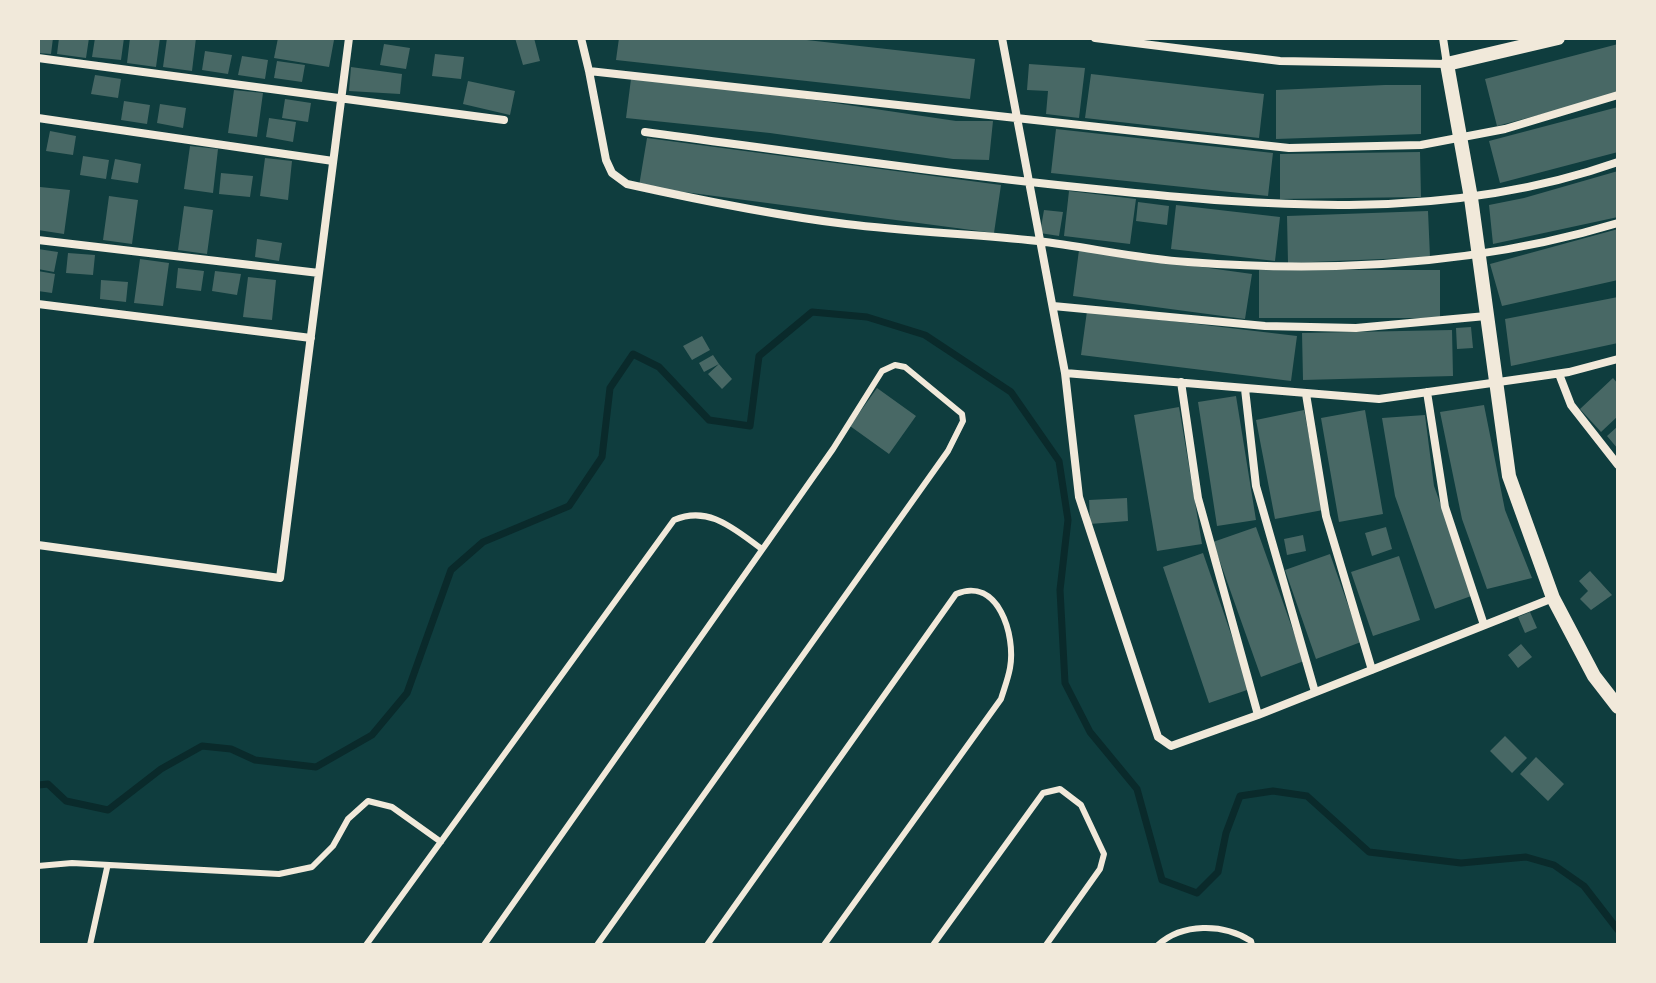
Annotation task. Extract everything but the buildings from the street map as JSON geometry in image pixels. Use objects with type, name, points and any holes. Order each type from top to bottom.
[{"type":"street","points":[[38,545],[280,578],[349,38]]},
{"type":"street","points":[[581,38],[606,160],[612,173],[627,184],[737,208],[848,224],[1040,241],[1185,262],[1318,269],[1477,256],[1562,240],[1618,223]]},
{"type":"street","points":[[1002,38],[1065,373],[1079,497],[1158,737],[1171,746],[1258,715],[1553,598]]},
{"type":"street","points":[[1095,38],[1280,61],[1447,64],[1558,38]]},
{"type":"street","points":[[1443,38],[1471,198],[1509,476],[1553,598],[1594,676],[1618,707]]},
{"type":"street","points":[[38,58],[504,120]]},
{"type":"street","points":[[589,71],[1289,148],[1421,145],[1505,129],[1618,95]]},
{"type":"street","points":[[38,118],[333,161]]},
{"type":"street","points":[[645,132],[1029,182],[1261,206],[1361,206],[1471,198],[1618,162]]},
{"type":"street","points":[[38,240],[319,273]]},
{"type":"street","points":[[38,304],[311,338]]},
{"type":"street","points":[[1053,306],[1265,326],[1356,328],[1486,316]]},
{"type":"street","points":[[1065,373],[1379,399],[1559,374],[1614,360],[1618,371]]},
{"type":"street","points":[[1559,374],[1571,405],[1618,465]]},
{"type":"street","points":[[1181,382],[1198,498],[1258,715]]},
{"type":"street","points":[[1245,389],[1256,486],[1315,692]]},
{"type":"street","points":[[1427,392],[1445,507],[1484,625]]},
{"type":"street","points":[[1306,394],[1326,516],[1372,670]]},
{"type":"lane","points":[[484,945],[762,549],[882,371],[895,365],[905,367],[962,414],[963,421],[948,451],[597,945]]},
{"type":"lane","points":[[366,945],[674,520],[691,512],[725,523],[762,549]]},
{"type":"lane","points":[[707,945],[956,594],[969,589],[985,591],[996,602],[1008,633],[1011,666],[1001,699],[824,945]]},
{"type":"lane","points":[[933,945],[1043,793],[1060,789],[1081,805],[1104,854],[1100,869],[1046,945]]},
{"type":"lane","points":[[38,866],[72,863],[107,868],[279,874],[312,867],[333,846],[348,819],[368,801],[392,807],[441,842]]},
{"type":"lane","points":[[90,945],[107,868]]},
{"type":"lane","points":[[1158,945],[1171,933],[1188,927],[1240,934],[1252,945]]},
{"type":"waterway","points":[[38,785],[48,784],[66,801],[108,810],[161,769],[202,746],[231,749],[255,760],[316,767],[372,735],[407,693],[451,570],[483,542],[569,506],[602,457],[610,388],[633,354],[659,367],[709,420],[750,426],[759,356],[812,312],[867,317],[925,335],[1011,392],[1059,461],[1068,520],[1060,590],[1065,683],[1090,732],[1137,789],[1162,880],[1197,893],[1218,872],[1226,833],[1240,796],[1273,791],[1307,796],[1369,852],[1461,863],[1526,857],[1554,865],[1584,886],[1618,930]]}]
